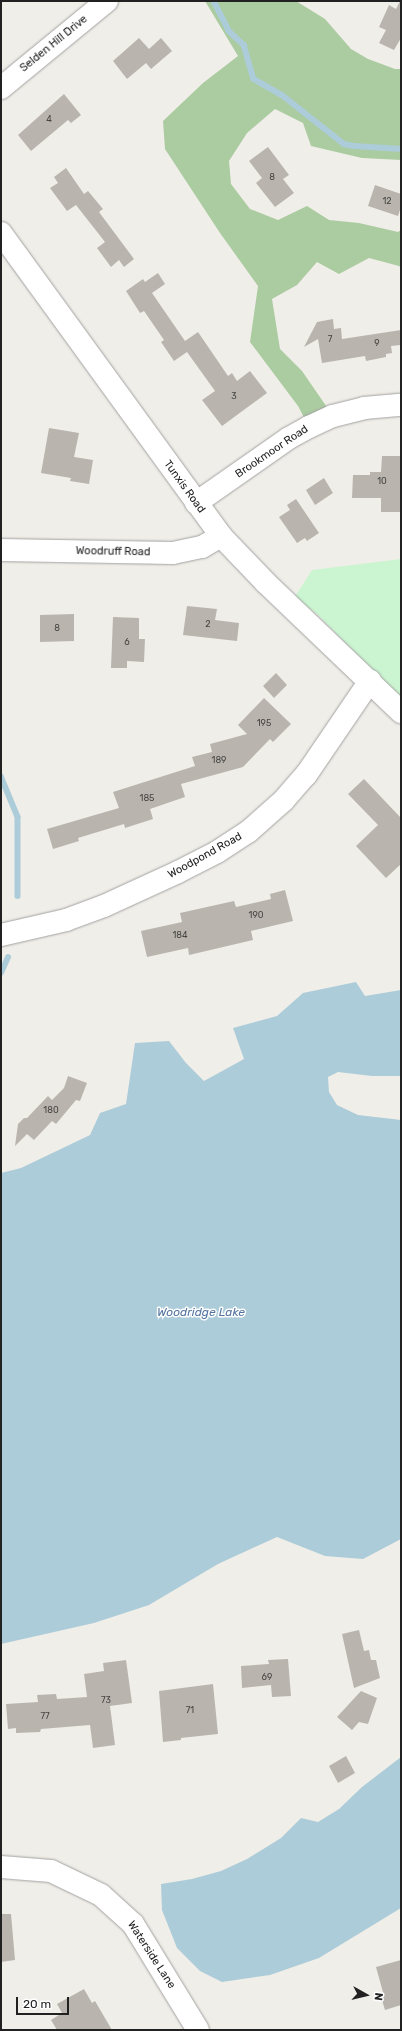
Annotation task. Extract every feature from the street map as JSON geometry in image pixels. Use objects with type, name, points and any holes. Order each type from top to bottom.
[{"type":"street","name":"Selden Hill Drive","points":[[1,88],[107,1]]},
{"type":"street","name":"Tunxis Road","points":[[1,233],[221,536],[261,578],[401,712]]},
{"type":"street","name":"Brookmoor Road","points":[[196,503],[289,438],[309,427],[333,416],[364,408],[401,405]]},
{"type":"street","name":"Woodruff Road","points":[[1,550],[173,553],[202,547],[221,536]]},
{"type":"street","name":"Woodpond Road","points":[[1,934],[66,920],[104,906],[198,862],[248,832],[283,801],[306,775],[370,681]]},
{"type":"street","name":"Waterside Lane","points":[[1,1867],[51,1871],[101,1895],[133,1924],[198,2030]]},
{"type":"green space","points":[[205,1],[296,1],[325,19],[351,49],[368,59],[395,69],[401,69],[401,160],[362,158],[311,146],[303,123],[275,109],[247,133],[229,161],[231,184],[250,209],[278,220],[307,206],[329,220],[359,223],[398,232],[401,230],[401,268],[399,266],[369,258],[339,274],[317,262],[297,285],[272,299],[280,349],[302,371],[333,416],[309,427],[298,406],[250,342],[258,286],[220,233],[165,149],[163,121],[203,83],[238,56]]},
{"type":"green space","points":[[401,559],[401,700],[317,614],[294,598],[312,570]]},
{"type":"water","name":"Woodridge Lake","points":[[356,982],[365,996],[401,990],[401,1076],[372,1076],[338,1072],[328,1077],[329,1092],[337,1105],[358,1115],[401,1120],[401,1539],[363,1559],[325,1556],[277,1537],[218,1564],[149,1605],[94,1623],[1,1644],[1,1173],[21,1168],[90,1135],[100,1113],[126,1104],[135,1043],[169,1041],[186,1063],[204,1081],[244,1059],[233,1028],[277,1016],[303,993]]},
{"type":"water","points":[[401,1757],[401,1908],[319,1958],[270,1975],[222,1982],[200,1971],[177,1948],[162,1910],[161,1884],[192,1879],[221,1871],[247,1859],[281,1838],[301,1818],[318,1822],[339,1809],[362,1787]]},
{"type":"building","points":[[400,1],[401,38],[394,50],[379,43],[386,30],[379,27],[389,5],[396,9]]},
{"type":"building","points":[[139,38],[149,49],[161,38],[172,51],[151,69],[146,63],[127,79],[113,61]]},
{"type":"building","points":[[64,94],[81,115],[71,123],[68,120],[31,151],[18,135]]},
{"type":"building","points":[[268,147],[289,175],[283,179],[294,193],[275,207],[256,183],[262,178],[249,161]]},
{"type":"building","points":[[66,168],[84,194],[88,191],[103,209],[99,212],[134,259],[124,267],[119,260],[111,267],[97,248],[105,242],[76,205],[67,211],[50,188],[58,183],[54,177]]},
{"type":"building","points":[[375,185],[401,194],[401,207],[398,216],[368,206]]},
{"type":"building","points":[[158,273],[165,284],[152,293],[185,341],[198,332],[228,376],[232,373],[237,381],[250,371],[267,393],[222,426],[202,400],[215,391],[187,352],[174,361],[161,342],[164,340],[144,311],[140,313],[126,291],[143,279],[145,282]]},
{"type":"building","points":[[333,319],[334,329],[341,328],[342,339],[401,330],[401,345],[391,346],[392,353],[386,354],[386,357],[366,361],[365,356],[322,363],[318,339],[304,347],[317,322]]},
{"type":"building","points":[[49,428],[79,433],[74,457],[93,460],[89,484],[70,481],[71,478],[41,473]]},
{"type":"building","points":[[382,456],[401,456],[400,512],[381,512],[381,498],[352,498],[353,475],[370,475],[370,472],[381,472]]},
{"type":"building","points":[[324,478],[333,493],[315,505],[306,490]]},
{"type":"building","points":[[296,499],[319,533],[307,541],[305,538],[297,543],[279,517],[290,510],[287,505]]},
{"type":"building","points":[[187,606],[217,609],[215,620],[239,623],[237,641],[183,635]]},
{"type":"building","points":[[74,614],[74,641],[40,642],[40,615]]},
{"type":"building","points":[[113,617],[139,618],[139,639],[145,639],[144,662],[127,661],[127,668],[111,668]]},
{"type":"building","points":[[276,673],[287,685],[274,698],[263,686]]},
{"type":"building","points":[[264,698],[291,724],[273,742],[270,739],[243,767],[181,784],[185,797],[150,809],[153,819],[125,828],[124,824],[78,838],[79,841],[53,849],[47,829],[119,808],[113,792],[195,766],[192,757],[212,752],[210,744],[247,734],[238,725]]},
{"type":"building","points":[[364,779],[401,818],[401,864],[386,878],[356,846],[378,825],[348,794]]},
{"type":"building","points":[[285,890],[293,921],[251,931],[253,940],[189,955],[188,948],[147,957],[141,931],[182,922],[180,913],[234,901],[236,907],[271,899],[270,894]]},
{"type":"building","points":[[68,1076],[87,1083],[80,1101],[76,1100],[56,1124],[52,1121],[34,1140],[27,1134],[15,1146],[18,1124],[24,1118],[27,1118],[48,1096],[52,1100],[64,1088]]},
{"type":"building","points":[[359,1630],[364,1651],[369,1650],[371,1660],[376,1660],[380,1678],[354,1688],[342,1634]]},
{"type":"building","points":[[288,1659],[291,1696],[272,1697],[271,1685],[242,1688],[241,1666],[269,1664],[268,1660]]},
{"type":"building","points":[[126,1660],[132,1703],[110,1706],[115,1745],[93,1748],[90,1725],[41,1729],[40,1732],[16,1733],[16,1728],[8,1729],[6,1704],[38,1702],[37,1695],[56,1694],[57,1699],[87,1697],[84,1674],[104,1671],[103,1663]]},
{"type":"building","points":[[213,1684],[218,1734],[181,1738],[181,1740],[163,1742],[159,1691]]},
{"type":"building","points":[[361,1691],[377,1698],[368,1724],[359,1722],[352,1730],[337,1717]]},
{"type":"building","points":[[346,1756],[355,1773],[338,1783],[329,1766]]},
{"type":"building","points":[[1,1914],[11,1914],[15,1960],[1,1962]]},
{"type":"building","points":[[401,1960],[401,2005],[385,2010],[381,1997],[384,1996],[376,1967]]},
{"type":"building","points":[[84,1989],[92,2003],[95,2001],[112,2030],[57,2030],[51,2020],[62,2013],[57,2004]]},
{"type":"waterway","points":[[214,1],[229,31],[244,45],[254,79],[282,95],[344,144],[401,149]]},
{"type":"waterway","points":[[1,776],[18,817],[18,896]]},
{"type":"waterway","points":[[1,973],[8,957]]}]
